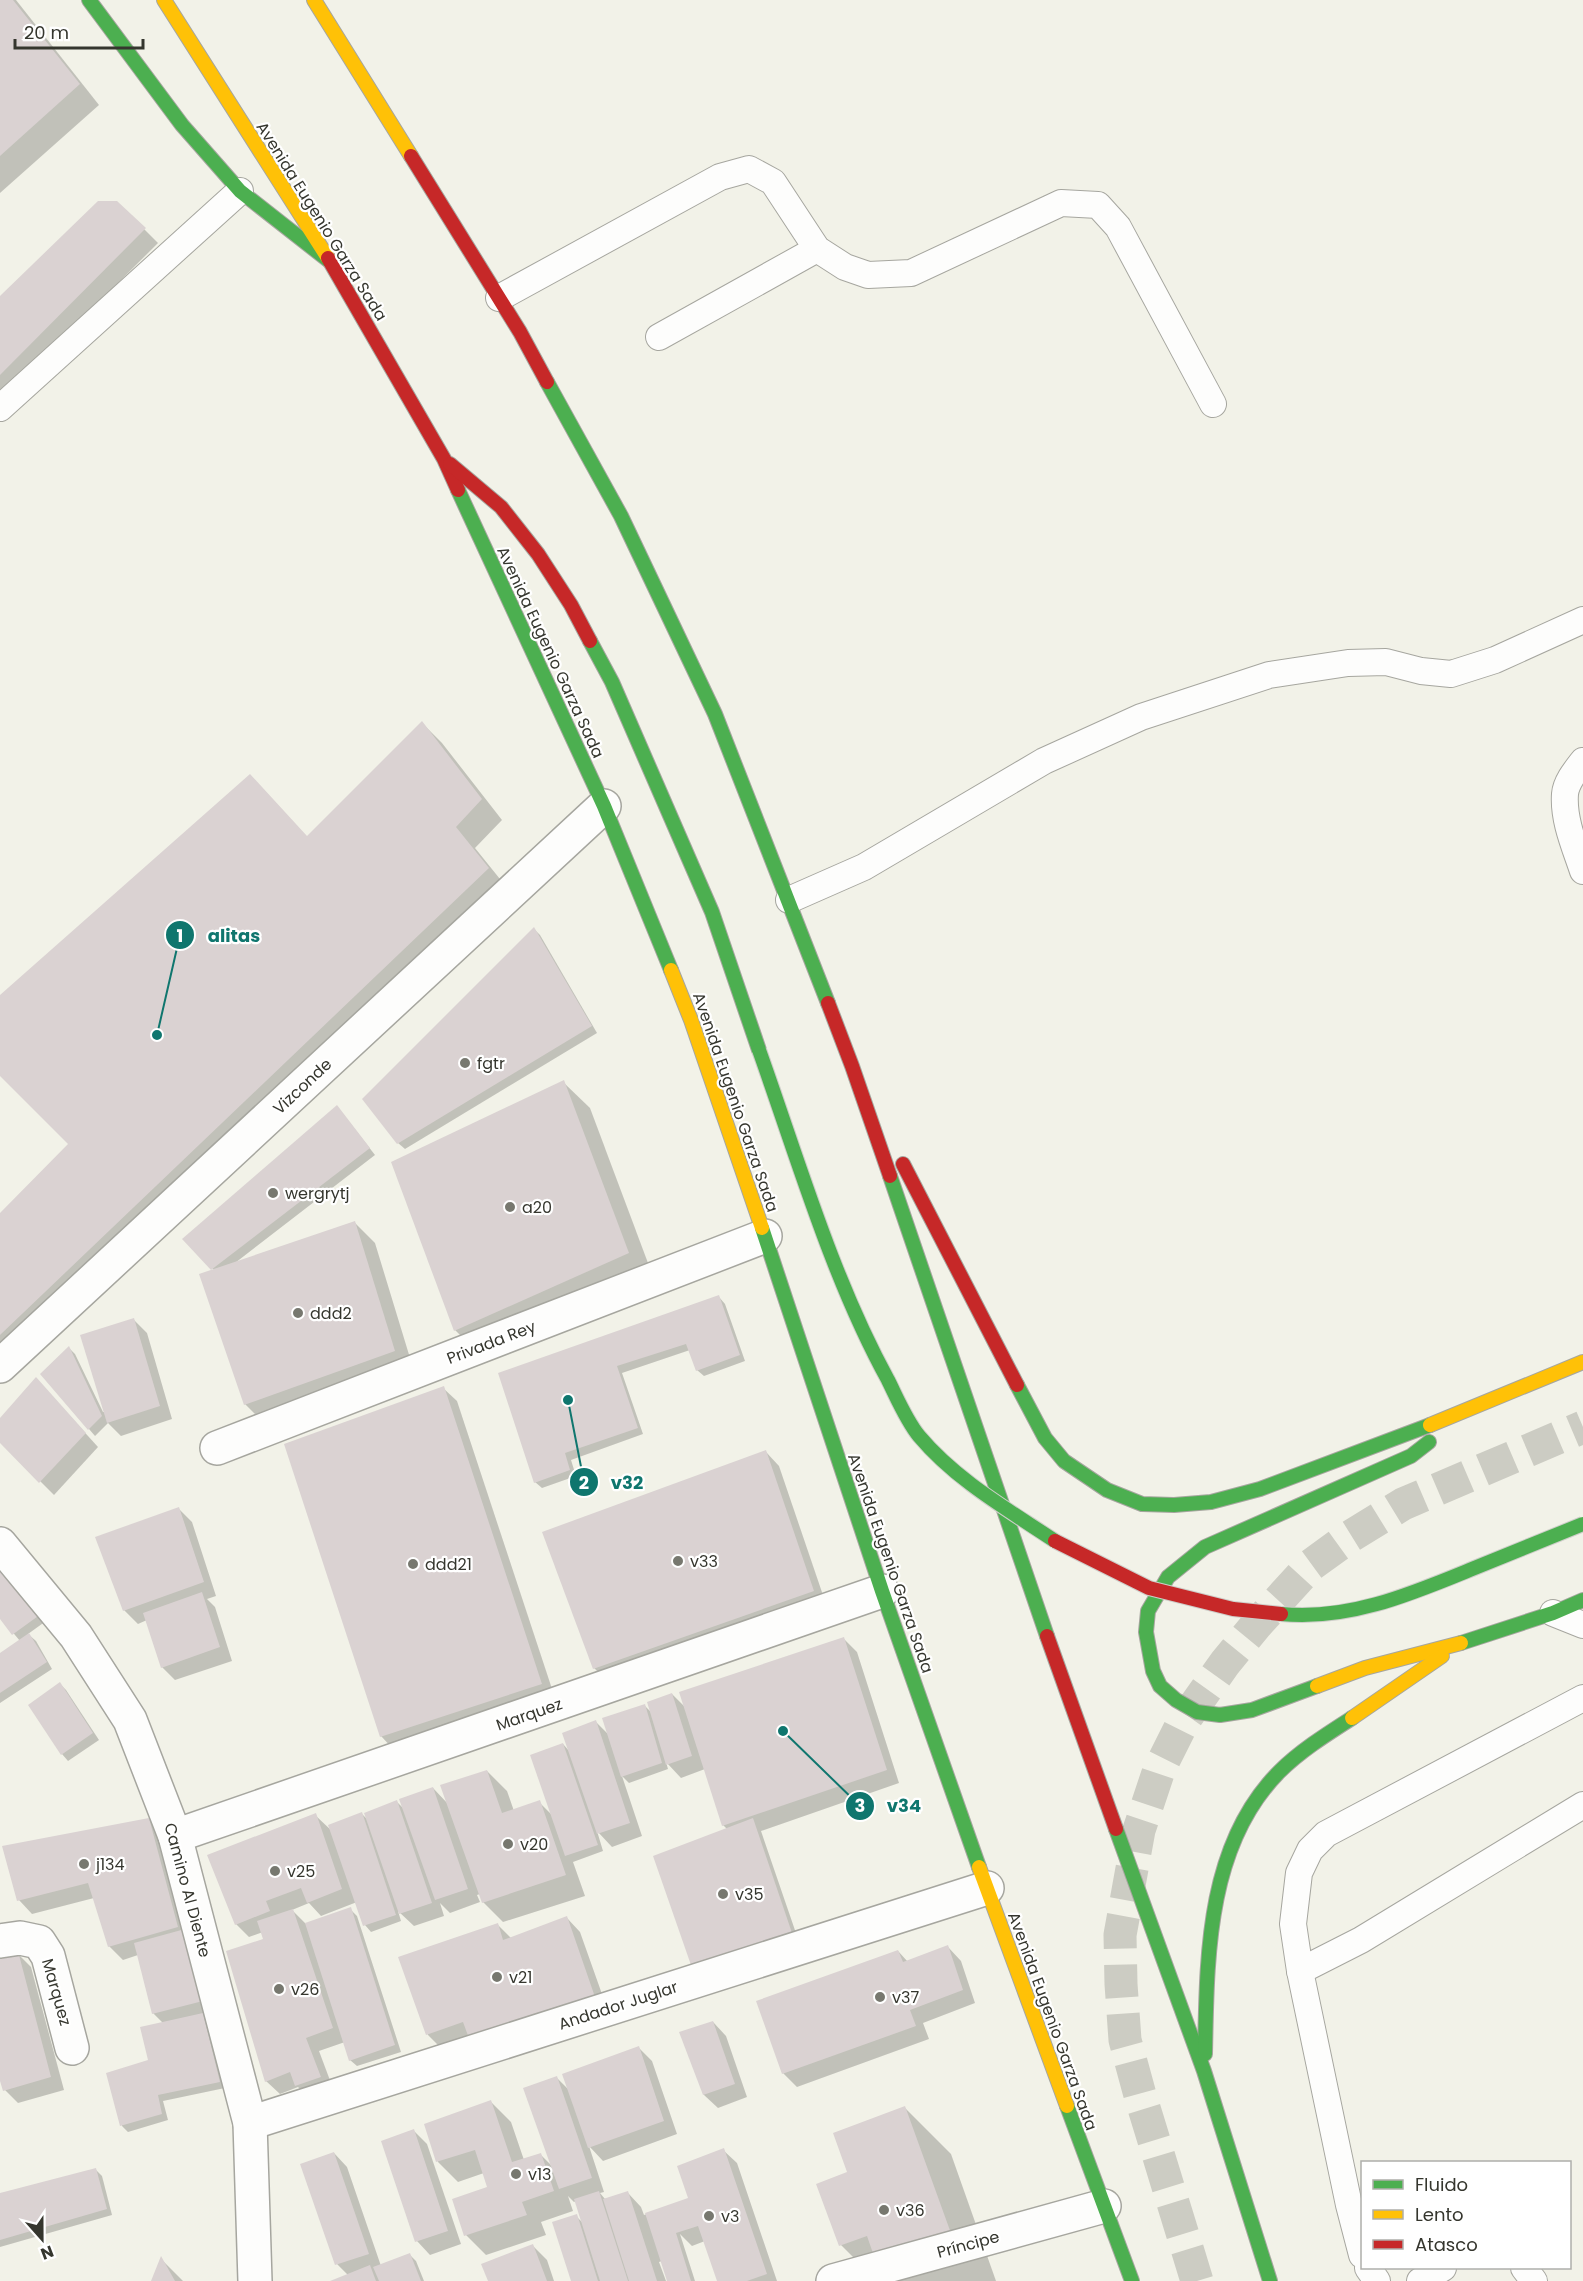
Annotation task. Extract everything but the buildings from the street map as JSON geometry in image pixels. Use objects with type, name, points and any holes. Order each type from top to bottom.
[{"type":"main road","points":[[89,0],[182,125],[240,191],[331,262]]},
{"type":"main road","name":"Avenida Eugenio Garza Sada","points":[[164,0],[331,262],[444,459],[604,806],[691,1020],[882,1591],[987,1888],[1132,2281]]},
{"type":"main road","points":[[319,2],[520,332],[621,516],[715,714],[852,1066],[1060,1675],[1204,2071],[1270,2281]]},
{"type":"main road","points":[[444,459],[501,507],[538,554],[571,605],[612,682],[712,912],[836,1266],[873,1353],[917,1434],[948,1466],[982,1493],[1062,1545],[1149,1588],[1233,1609],[1293,1614],[1332,1614],[1380,1604],[1583,1524]]},
{"type":"main road","points":[[852,1066],[1046,1438],[1064,1461],[1107,1490],[1142,1504],[1211,1502],[1260,1489],[1471,1410],[1583,1362]]},
{"type":"main road","points":[[1471,1410],[1411,1456],[1205,1547],[1168,1577],[1148,1611],[1146,1632],[1153,1671],[1160,1686],[1176,1700],[1197,1712],[1220,1715],[1252,1710],[1365,1668],[1461,1643],[1553,1613],[1583,1600]]},
{"type":"main road","points":[[1204,2071],[1211,1918],[1221,1875],[1238,1834],[1257,1800],[1277,1775],[1300,1754],[1461,1643]]},
{"type":"street","name":"Vizconde","points":[[0,1366],[604,806]]},
{"type":"street","name":"Privada Rey","points":[[217,1448],[765,1236]]},
{"type":"street","name":"Camino Al Diente","points":[[0,1544],[76,1636],[130,1719],[176,1836],[250,2123],[255,2281]]},
{"type":"street","name":"Marquez","points":[[176,1836],[882,1591]]},
{"type":"street","name":"Andador Juglar","points":[[250,2123],[987,1888]]},
{"type":"street","name":"Marquez","points":[[0,1941],[20,1938],[39,1942],[48,1956],[72,2048]]},
{"type":"street","name":"Príncipe","points":[[833,2281],[1104,2206]]},
{"type":"lane","points":[[499,298],[720,177],[749,169],[773,182],[817,249],[845,267],[868,275],[911,273],[1061,203],[1098,205],[1118,227],[1213,404]]},
{"type":"lane","points":[[0,408],[240,191]]},
{"type":"lane","points":[[659,337],[817,249]]},
{"type":"lane","points":[[789,900],[864,867],[1044,761],[1142,717],[1269,675],[1348,663],[1386,663],[1421,671],[1451,674],[1495,660],[1583,620]]},
{"type":"lane","points":[[1583,761],[1574,772],[1565,793],[1568,828],[1583,872]]},
{"type":"lane","points":[[1553,1613],[1583,1625]]},
{"type":"lane","points":[[1361,2251],[1349,2205],[1300,1971],[1293,1924],[1299,1873],[1310,1850],[1326,1834],[1583,1698]]},
{"type":"lane","points":[[1300,1971],[1361,1940],[1583,1805]]},
{"type":"lane","points":[[1420,2281],[1441,2269]]},
{"type":"lane","points":[[1525,2269],[1534,2281]]},
{"type":"tunnel","points":[[1197,2281],[1125,2040],[1120,1935],[1139,1830],[1159,1770],[1183,1722],[1225,1663],[1311,1565],[1351,1536],[1403,1504],[1583,1427]]},
{"type":"traffic: fast","points":[[89,0],[182,125],[240,191],[328,260]]},
{"type":"traffic: fast","points":[[547,382],[621,516],[715,714],[828,1003]]},
{"type":"traffic: fast","points":[[458,490],[604,806],[671,970]]},
{"type":"traffic: fast","points":[[590,641],[612,682],[712,912],[759,1050]]},
{"type":"traffic: fast","points":[[759,1050],[833,1260],[868,1341],[910,1423],[933,1452],[966,1480],[1055,1541]]},
{"type":"traffic: fast","points":[[890,1176],[1047,1636]]},
{"type":"traffic: fast","points":[[762,1228],[882,1591],[979,1867]]},
{"type":"traffic: fast","points":[[1017,1385],[1045,1438],[1064,1461],[1107,1490],[1142,1504],[1174,1505],[1211,1502],[1260,1489],[1430,1425]]},
{"type":"traffic: fast","points":[[1317,1686],[1252,1710],[1220,1715],[1197,1712],[1176,1700],[1160,1686],[1153,1671],[1146,1632],[1148,1611],[1168,1577],[1205,1547],[1411,1456],[1429,1442]]},
{"type":"traffic: fast","points":[[1281,1614],[1331,1613],[1379,1604],[1426,1588],[1583,1524]]},
{"type":"traffic: fast","points":[[1461,1643],[1553,1613],[1583,1600]]},
{"type":"traffic: fast","points":[[1205,2054],[1207,1980],[1215,1905],[1224,1868],[1237,1834],[1255,1801],[1279,1772],[1305,1750],[1352,1718]]},
{"type":"traffic: fast","points":[[1116,1829],[1204,2071],[1270,2281]]},
{"type":"traffic: fast","points":[[1067,2106],[1132,2281]]},
{"type":"traffic: slow","points":[[164,0],[328,258]]},
{"type":"traffic: slow","points":[[314,0],[411,156]]},
{"type":"traffic: slow","points":[[671,970],[691,1020],[762,1228]]},
{"type":"traffic: slow","points":[[1430,1425],[1583,1362]]},
{"type":"traffic: slow","points":[[1317,1686],[1365,1668],[1461,1643]]},
{"type":"traffic: slow","points":[[1352,1718],[1442,1656]]},
{"type":"traffic: slow","points":[[979,1867],[1067,2106]]},
{"type":"traffic: jam","points":[[411,156],[520,332],[547,382]]},
{"type":"traffic: jam","points":[[328,258],[444,459],[458,490]]},
{"type":"traffic: jam","points":[[450,464],[501,507],[538,554],[571,605],[590,641]]},
{"type":"traffic: jam","points":[[828,1003],[890,1176]]},
{"type":"traffic: jam","points":[[903,1164],[1017,1385]]},
{"type":"traffic: jam","points":[[1055,1541],[1149,1588],[1233,1609],[1281,1614]]},
{"type":"traffic: jam","points":[[1047,1636],[1116,1829]]},
{"type":"place","name":"alitas","points":[[157,1035]]},
{"type":"place","name":"fgtr","points":[[465,1063]]},
{"type":"place","name":"wergrytj","points":[[273,1193]]},
{"type":"place","name":"a20","points":[[510,1207]]},
{"type":"place","name":"ddd2","points":[[298,1313]]},
{"type":"place","name":"v32","points":[[568,1400]]},
{"type":"place","name":"v33","points":[[678,1561]]},
{"type":"place","name":"ddd21","points":[[413,1564]]},
{"type":"place","name":"v34","points":[[783,1731]]},
{"type":"place","name":"v20","points":[[508,1844]]},
{"type":"place","name":"j134","points":[[84,1864]]},
{"type":"place","name":"v25","points":[[275,1871]]},
{"type":"place","name":"v35","points":[[723,1894]]},
{"type":"place","name":"v21","points":[[497,1977]]},
{"type":"place","name":"v26","points":[[279,1989]]},
{"type":"place","name":"v37","points":[[880,1997]]},
{"type":"place","name":"v13","points":[[516,2174]]},
{"type":"place","name":"v36","points":[[884,2210]]},
{"type":"place","name":"v3","points":[[709,2216]]}]
